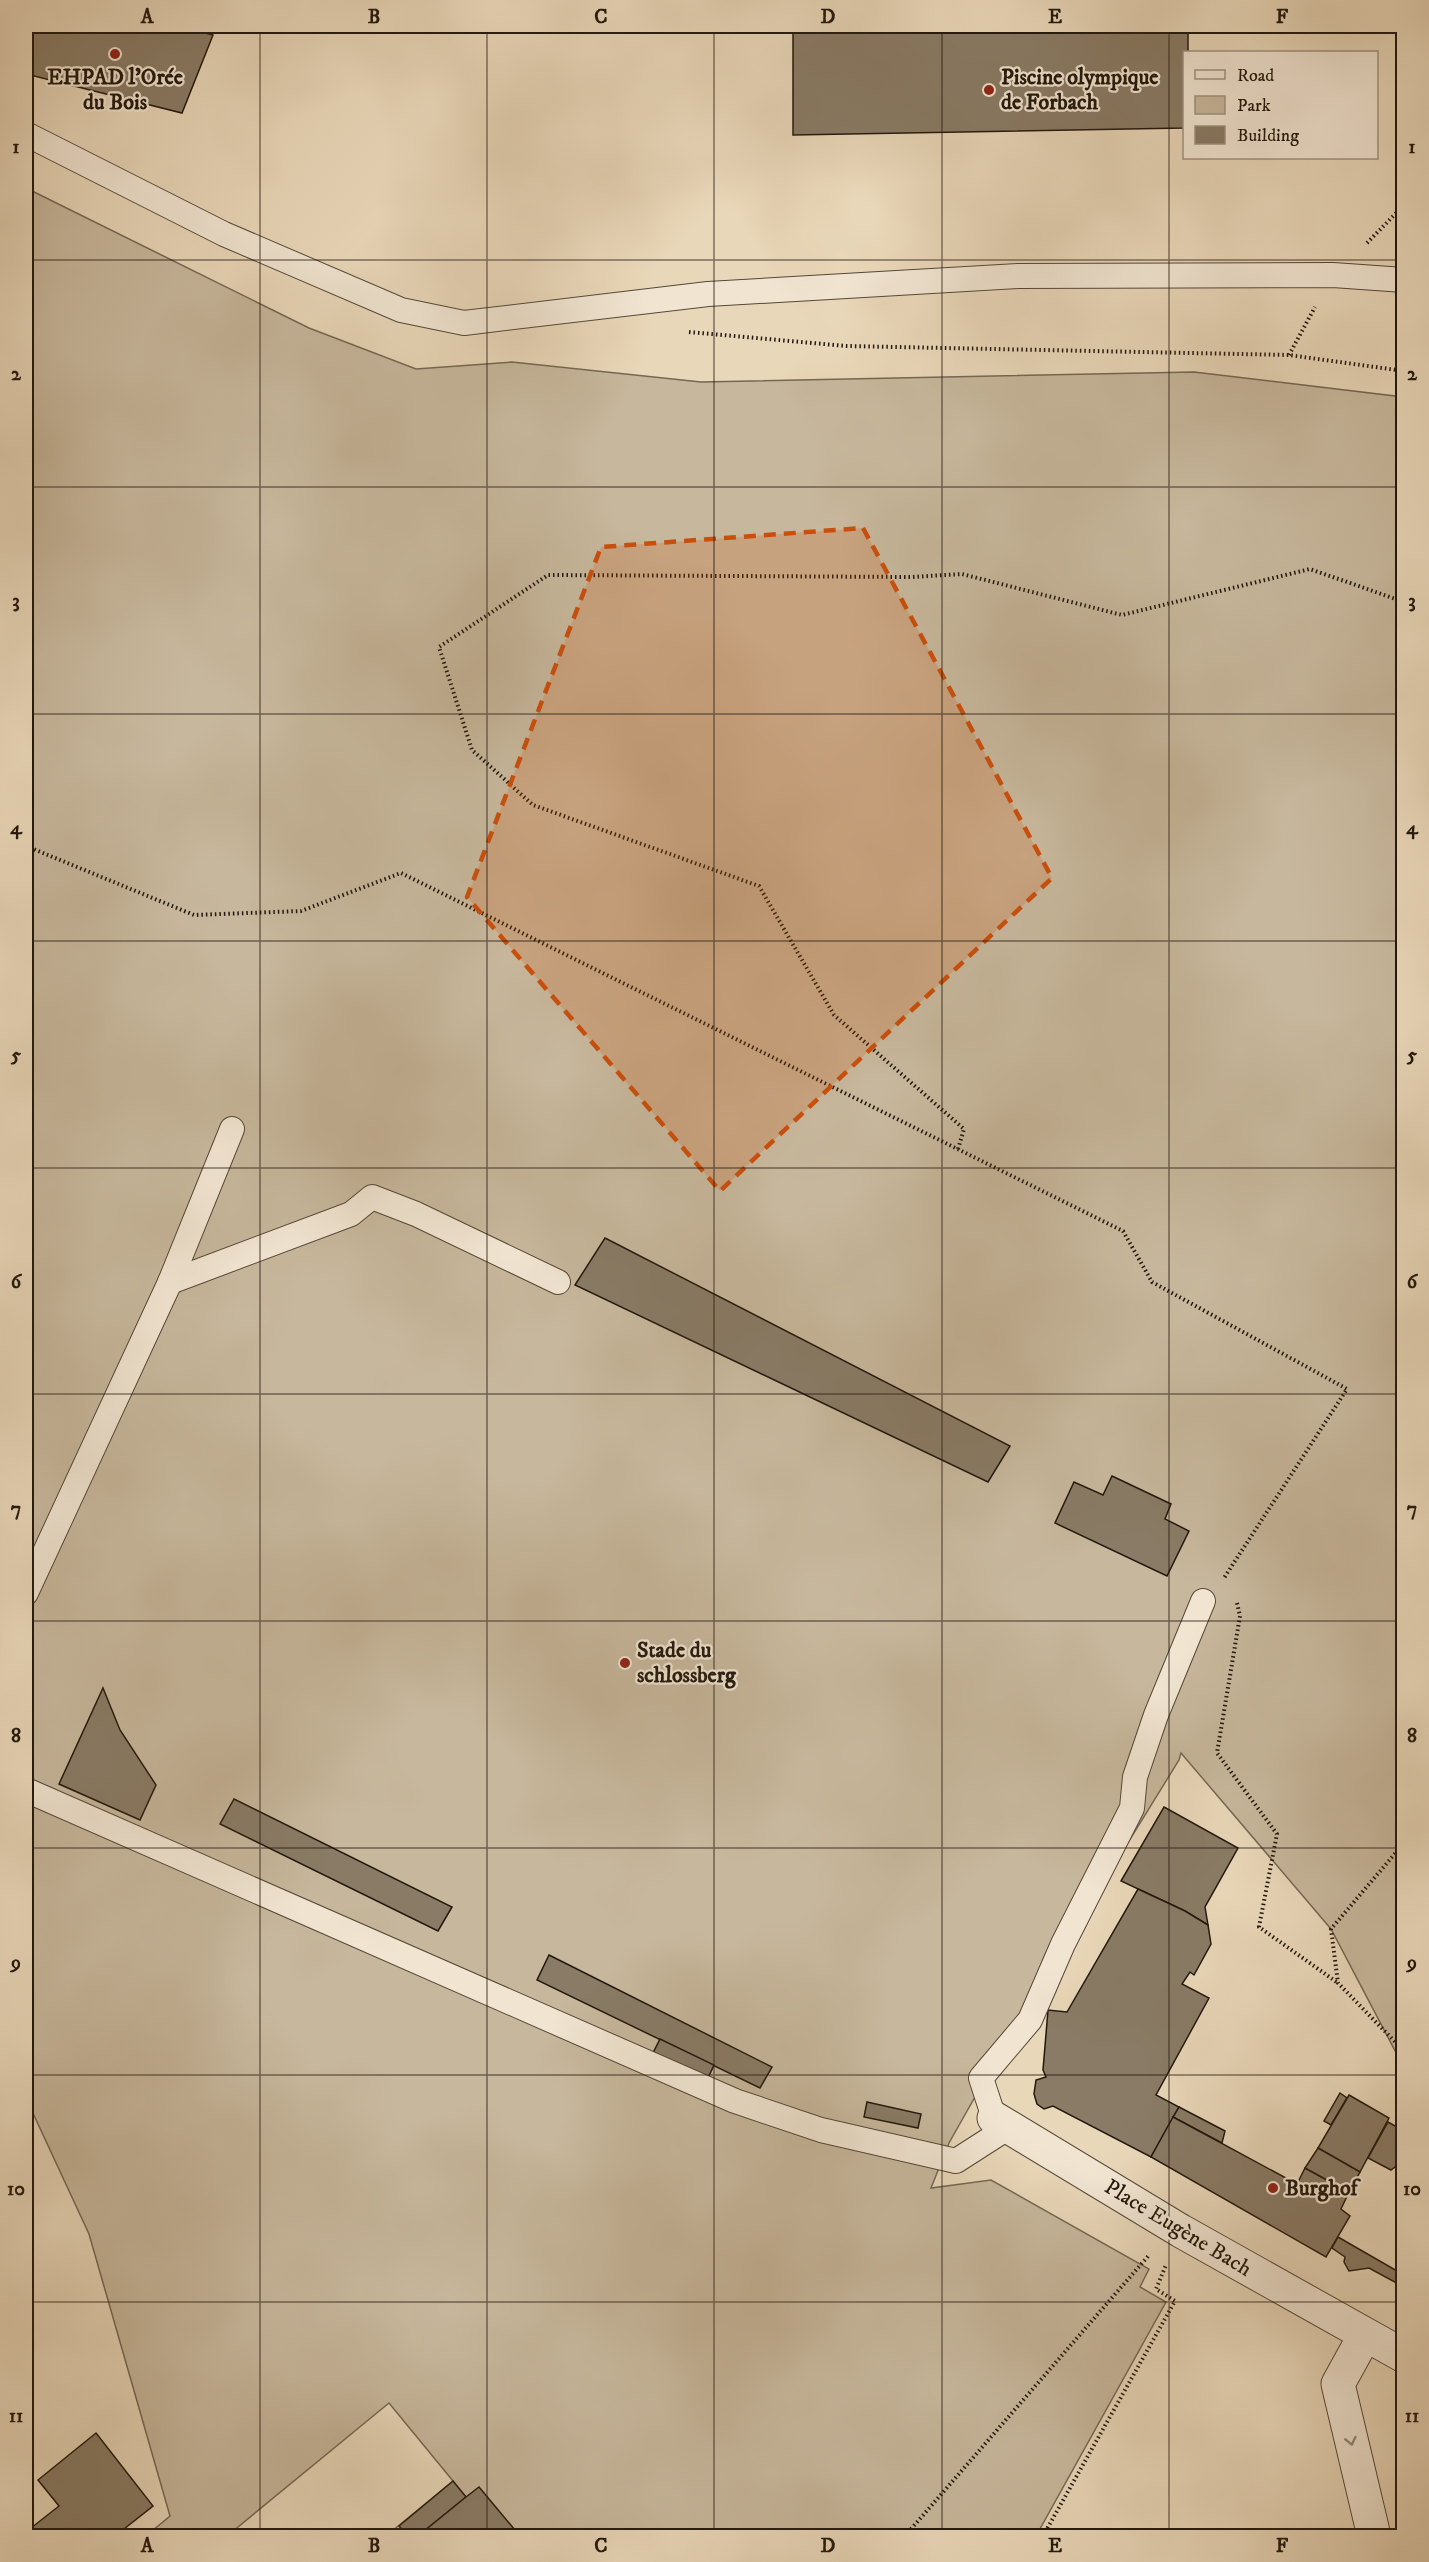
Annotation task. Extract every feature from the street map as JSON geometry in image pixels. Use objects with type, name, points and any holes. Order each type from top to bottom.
[{"type":"street","name":"Place Eugène Bach","points":[[1001,2123],[1178,2229],[1404,2356]]},
{"type":"street","points":[[1365,2335],[1338,2384],[1374,2536]]},
{"type":"lane","points":[[26,134],[224,234],[401,310],[464,323],[708,294],[1018,276],[1333,275],[1404,280]]},
{"type":"lane","points":[[26,1593],[170,1282],[232,1129]]},
{"type":"lane","points":[[170,1282],[351,1214],[372,1197],[416,1214],[558,1282]]},
{"type":"lane","points":[[26,1790],[735,2101],[821,2130],[956,2161],[1001,2123],[981,2078],[1030,2020],[1063,1944],[1132,1808],[1135,1777],[1156,1715],[1203,1601]]},
{"type":"path","points":[[678,331],[846,346],[1289,355],[1404,370]]},
{"type":"path","points":[[958,1149],[964,1129],[834,1015],[759,886],[533,805],[472,750],[439,647],[548,575],[912,577],[962,574],[1122,615],[1310,569],[1404,602]]},
{"type":"path","points":[[26,846],[194,915],[301,911],[401,873],[1123,1231],[1152,1282],[1347,1389],[1228,1574],[1203,1601]]},
{"type":"path","points":[[1228,1574],[1231,1584]]},
{"type":"path","points":[[1234,1595],[1240,1616],[1217,1753],[1277,1834],[1259,1928],[1338,1983],[1402,2050]]},
{"type":"path","points":[[1338,1983],[1331,1929],[1404,1843]]},
{"type":"path","points":[[1402,2050],[1404,2040]]},
{"type":"path","points":[[905,2536],[1178,2229]]},
{"type":"path","points":[[1043,2536],[1175,2301],[1156,2289],[1178,2229]]},
{"type":"highlighted area","points":[[863,528],[1052,878],[720,1191],[467,897],[601,547]]},
{"type":"green space","points":[[26,188],[309,328],[416,369],[512,362],[701,382],[1194,372],[1403,397],[1403,2066],[1331,1929],[1181,1753],[1179,1760],[1019,2019],[949,2143],[931,2188],[991,2180],[1149,2269],[1140,2287],[1166,2302],[1036,2536],[386,2536],[453,2481],[389,2403],[227,2536],[146,2536],[170,2516],[89,2234],[26,2098]]},
{"type":"building","name":"EHPAD l'Orée du Bois","points":[[26,26],[180,26],[213,35],[182,113],[26,74]]},
{"type":"building","name":"Piscine olympique de Forbach","points":[[793,26],[1188,26],[1188,51],[1183,51],[1183,128],[793,135]]},
{"type":"building","points":[[605,1238],[1010,1446],[988,1482],[575,1285]]},
{"type":"building","points":[[1112,1476],[1171,1504],[1165,1519],[1189,1531],[1167,1576],[1055,1523],[1074,1482],[1103,1495]]},
{"type":"building","points":[[103,1688],[120,1730],[156,1785],[140,1820],[59,1784]]},
{"type":"building","points":[[234,1799],[452,1907],[438,1931],[220,1824]]},
{"type":"building","points":[[1164,1807],[1238,1848],[1205,1907],[1208,1925],[1185,1911],[1121,1881]]},
{"type":"building","points":[[1138,1889],[1185,1911],[1208,1925],[1211,1944],[1194,1975],[1190,1972],[1182,1984],[1209,1998],[1156,2095],[1179,2107],[1151,2157],[1053,2106],[1044,2109],[1037,2104],[1034,2094],[1036,2080],[1046,2077],[1043,2070],[1048,2010],[1067,2012]]},
{"type":"building","points":[[549,1955],[772,2067],[760,2088],[537,1980]]},
{"type":"building","points":[[660,2039],[714,2065],[708,2078],[653,2053]]},
{"type":"building","points":[[1340,2093],[1347,2098],[1331,2125],[1324,2121]]},
{"type":"building","points":[[1349,2095],[1389,2118],[1360,2172],[1318,2148]]},
{"type":"building","points":[[867,2102],[921,2114],[918,2128],[864,2117]]},
{"type":"building","points":[[1179,2107],[1225,2131],[1222,2143],[1173,2117]]},
{"type":"building","name":"Burghof","points":[[1173,2117],[1297,2184],[1305,2168],[1349,2192],[1341,2209],[1350,2216],[1326,2257],[1151,2157]]},
{"type":"building","points":[[1388,2122],[1404,2131],[1401,2136],[1404,2138],[1404,2171],[1395,2167],[1391,2170],[1368,2158]]},
{"type":"building","points":[[1318,2148],[1360,2172],[1349,2192],[1305,2168]]},
{"type":"building","points":[[1338,2237],[1404,2275],[1404,2287],[1369,2268],[1349,2271],[1344,2262],[1345,2257],[1332,2248]]},
{"type":"building","points":[[96,2433],[153,2506],[115,2536],[26,2536],[26,2532],[59,2506],[38,2480]]},
{"type":"building","points":[[453,2481],[466,2497],[418,2536],[408,2536],[399,2526]]},
{"type":"building","points":[[479,2487],[520,2536],[418,2536],[466,2497]]},
{"type":"place","name":"EHPAD l'Orée du Bois","points":[[115,54]]},
{"type":"place","name":"Piscine olympique de Forbach","points":[[989,90]]},
{"type":"place","name":"Stade du schlossberg","points":[[625,1663]]},
{"type":"place","name":"Burghof","points":[[1273,2188]]}]
